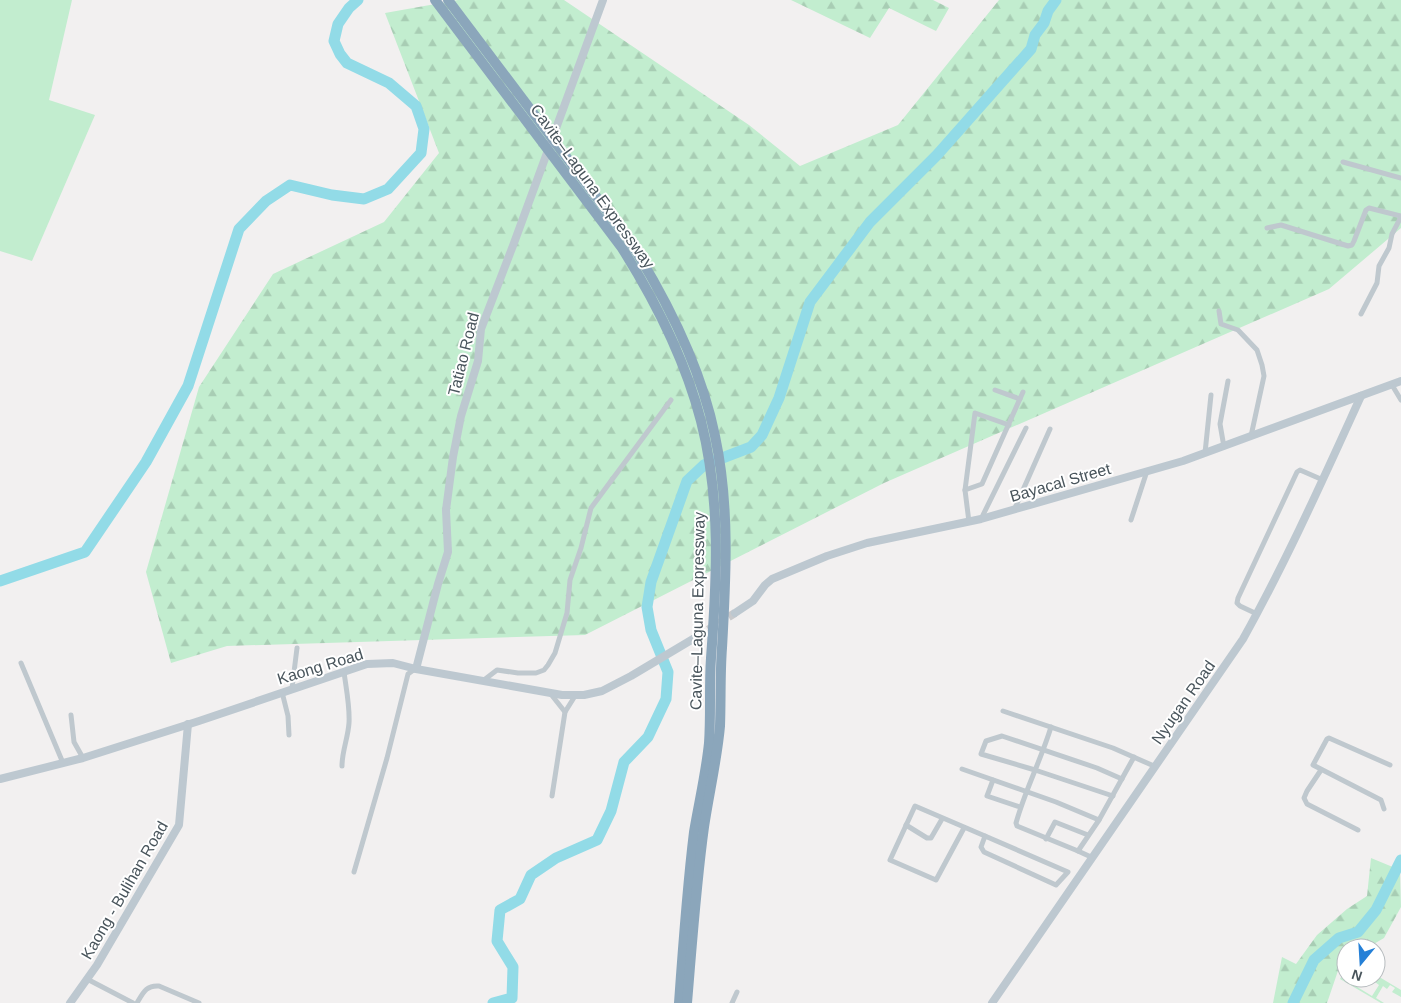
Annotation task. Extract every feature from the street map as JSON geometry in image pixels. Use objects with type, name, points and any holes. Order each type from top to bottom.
[{"type":"highway","name":"Cavite–Laguna Expressway","points":[[436,0],[622,248],[663,319],[706,419]]},
{"type":"highway","name":"Cavite–Laguna Expressway","points":[[448,0],[631,243],[654,281],[675,322],[696,372],[706,419],[709,459],[719,505],[726,570],[720,726],[699,868],[687,1003]]},
{"type":"highway","name":"Cavite–Laguna Expressway","points":[[678,1003],[692,853],[709,744],[719,505]]},
{"type":"main road","name":"Tatiao Road","points":[[416,669],[448,552],[446,510],[453,457],[461,416],[478,360],[481,329],[603,0]]},
{"type":"main road","name":"Bayacal Street","points":[[735,613],[753,601],[772,579],[827,556],[867,543],[981,519],[1205,454],[1401,381]]},
{"type":"main road","name":"Nyugan Road","points":[[992,1003],[1243,638],[1257,614],[1323,480],[1361,396]]},
{"type":"main road","name":"Kaong Road","points":[[0,779],[83,758],[367,664],[393,662],[416,669],[575,696],[602,691],[698,636]]},
{"type":"main road","name":"Kaong - Bulihan Road","points":[[70,1003],[97,965],[179,825],[188,724]]},
{"type":"street","points":[[1343,162],[1401,178]]},
{"type":"street","points":[[1267,228],[1281,225],[1348,246],[1354,242],[1366,210],[1369,208],[1401,216],[1392,234],[1389,248],[1378,266],[1377,283],[1361,314]]},
{"type":"street","points":[[1219,311],[1221,324],[1238,330],[1256,350],[1262,365],[1264,376],[1250,437]]},
{"type":"street","points":[[1224,447],[1220,424],[1228,381]]},
{"type":"street","points":[[1392,385],[1401,400]]},
{"type":"street","points":[[995,390],[1020,399]]},
{"type":"street","points":[[966,490],[982,484],[1023,392]]},
{"type":"street","points":[[1205,454],[1211,395]]},
{"type":"street","points":[[484,680],[490,673],[496,670],[536,673],[544,670],[548,665],[555,653],[567,614],[570,580],[581,548],[591,508],[671,400]]},
{"type":"street","points":[[969,522],[966,490],[975,413],[1009,425]]},
{"type":"street","points":[[981,519],[1026,428]]},
{"type":"street","points":[[1015,508],[1050,429]]},
{"type":"street","points":[[1257,614],[1240,606],[1237,603],[1238,598],[1297,472],[1300,470],[1323,480]]},
{"type":"street","points":[[1131,520],[1147,471]]},
{"type":"street","points":[[292,688],[297,648]]},
{"type":"street","points":[[22,663],[62,763]]},
{"type":"street","points":[[354,872],[388,758],[405,682],[408,674],[416,669]]},
{"type":"street","points":[[342,766],[342,752],[348,736],[350,722],[344,672]]},
{"type":"street","points":[[282,692],[288,716],[289,735]]},
{"type":"street","points":[[549,692],[565,712]]},
{"type":"street","points":[[552,796],[565,712],[575,696]]},
{"type":"street","points":[[1003,711],[1113,748],[1154,766]]},
{"type":"street","points":[[71,715],[74,742],[83,758]]},
{"type":"street","points":[[1051,727],[1044,749],[1020,806],[1016,823],[1017,826],[1092,857]]},
{"type":"street","points":[[1113,796],[981,754],[986,741],[1002,736],[1044,749],[1122,779]]},
{"type":"street","points":[[1384,809],[1381,800],[1313,766],[1327,739],[1330,738],[1390,765]]},
{"type":"street","points":[[1078,851],[1099,820],[1134,757]]},
{"type":"street","points":[[962,769],[1026,791],[1099,820]]},
{"type":"street","points":[[1321,770],[1304,798],[1307,804],[1358,830]]},
{"type":"street","points":[[993,780],[988,796],[1020,806]]},
{"type":"street","points":[[964,828],[936,880],[890,860],[915,806],[1078,877]]},
{"type":"street","points":[[906,825],[927,838],[931,838],[942,819]]},
{"type":"street","points":[[1046,838],[1055,822],[1088,835]]},
{"type":"street","points":[[985,836],[981,847],[984,852],[1056,885],[1068,872]]},
{"type":"street","points":[[87,979],[133,1003]]},
{"type":"street","points":[[137,1003],[146,988],[152,985],[159,986],[199,1003]]},
{"type":"street","points":[[732,1003],[737,992]]},
{"type":"green space","points":[[0,0],[72,0],[49,100],[95,115],[32,261],[0,251]]},
{"type":"green space","points":[[458,0],[564,0],[749,125],[800,166],[898,125],[999,0],[1401,0],[1401,228],[1329,289],[884,483],[585,635],[227,646],[171,663],[146,572],[199,387],[273,274],[384,222],[439,153],[385,13]]},
{"type":"green space","points":[[791,0],[933,0],[949,8],[936,31],[889,8],[870,38]]},
{"type":"green space","points":[[1371,858],[1400,870],[1401,907],[1384,938],[1336,938],[1336,977],[1327,1003],[1273,1003],[1282,957],[1296,964],[1317,935],[1347,909],[1367,896]]},
{"type":"green space","points":[[1386,981],[1401,990],[1401,997],[1392,992],[1395,988],[1390,985],[1387,989]]},
{"type":"green space","points":[[1355,988],[1372,996],[1377,988],[1382,988],[1376,998],[1384,1003]]},
{"type":"waterway","points":[[0,581],[85,552],[146,462],[188,386],[239,229],[266,201],[290,185],[332,195],[364,199],[388,189],[421,153],[424,129],[416,106],[389,83],[347,63],[334,41],[338,24],[349,8],[358,0]]},
{"type":"waterway","points":[[493,1003],[512,998],[513,967],[497,941],[500,910],[520,899],[531,875],[556,858],[597,840],[611,811],[624,762],[648,737],[666,699],[668,672],[651,630],[647,607],[651,582],[687,481],[704,465],[751,447],[762,435],[779,398],[810,302],[870,222],[937,155],[1031,49],[1035,35],[1044,23],[1048,11],[1056,0]]},
{"type":"waterway","points":[[1293,1003],[1314,960],[1339,938],[1358,932],[1376,910],[1401,860]]},
{"type":"tunnel","points":[[698,636],[735,613]]}]
